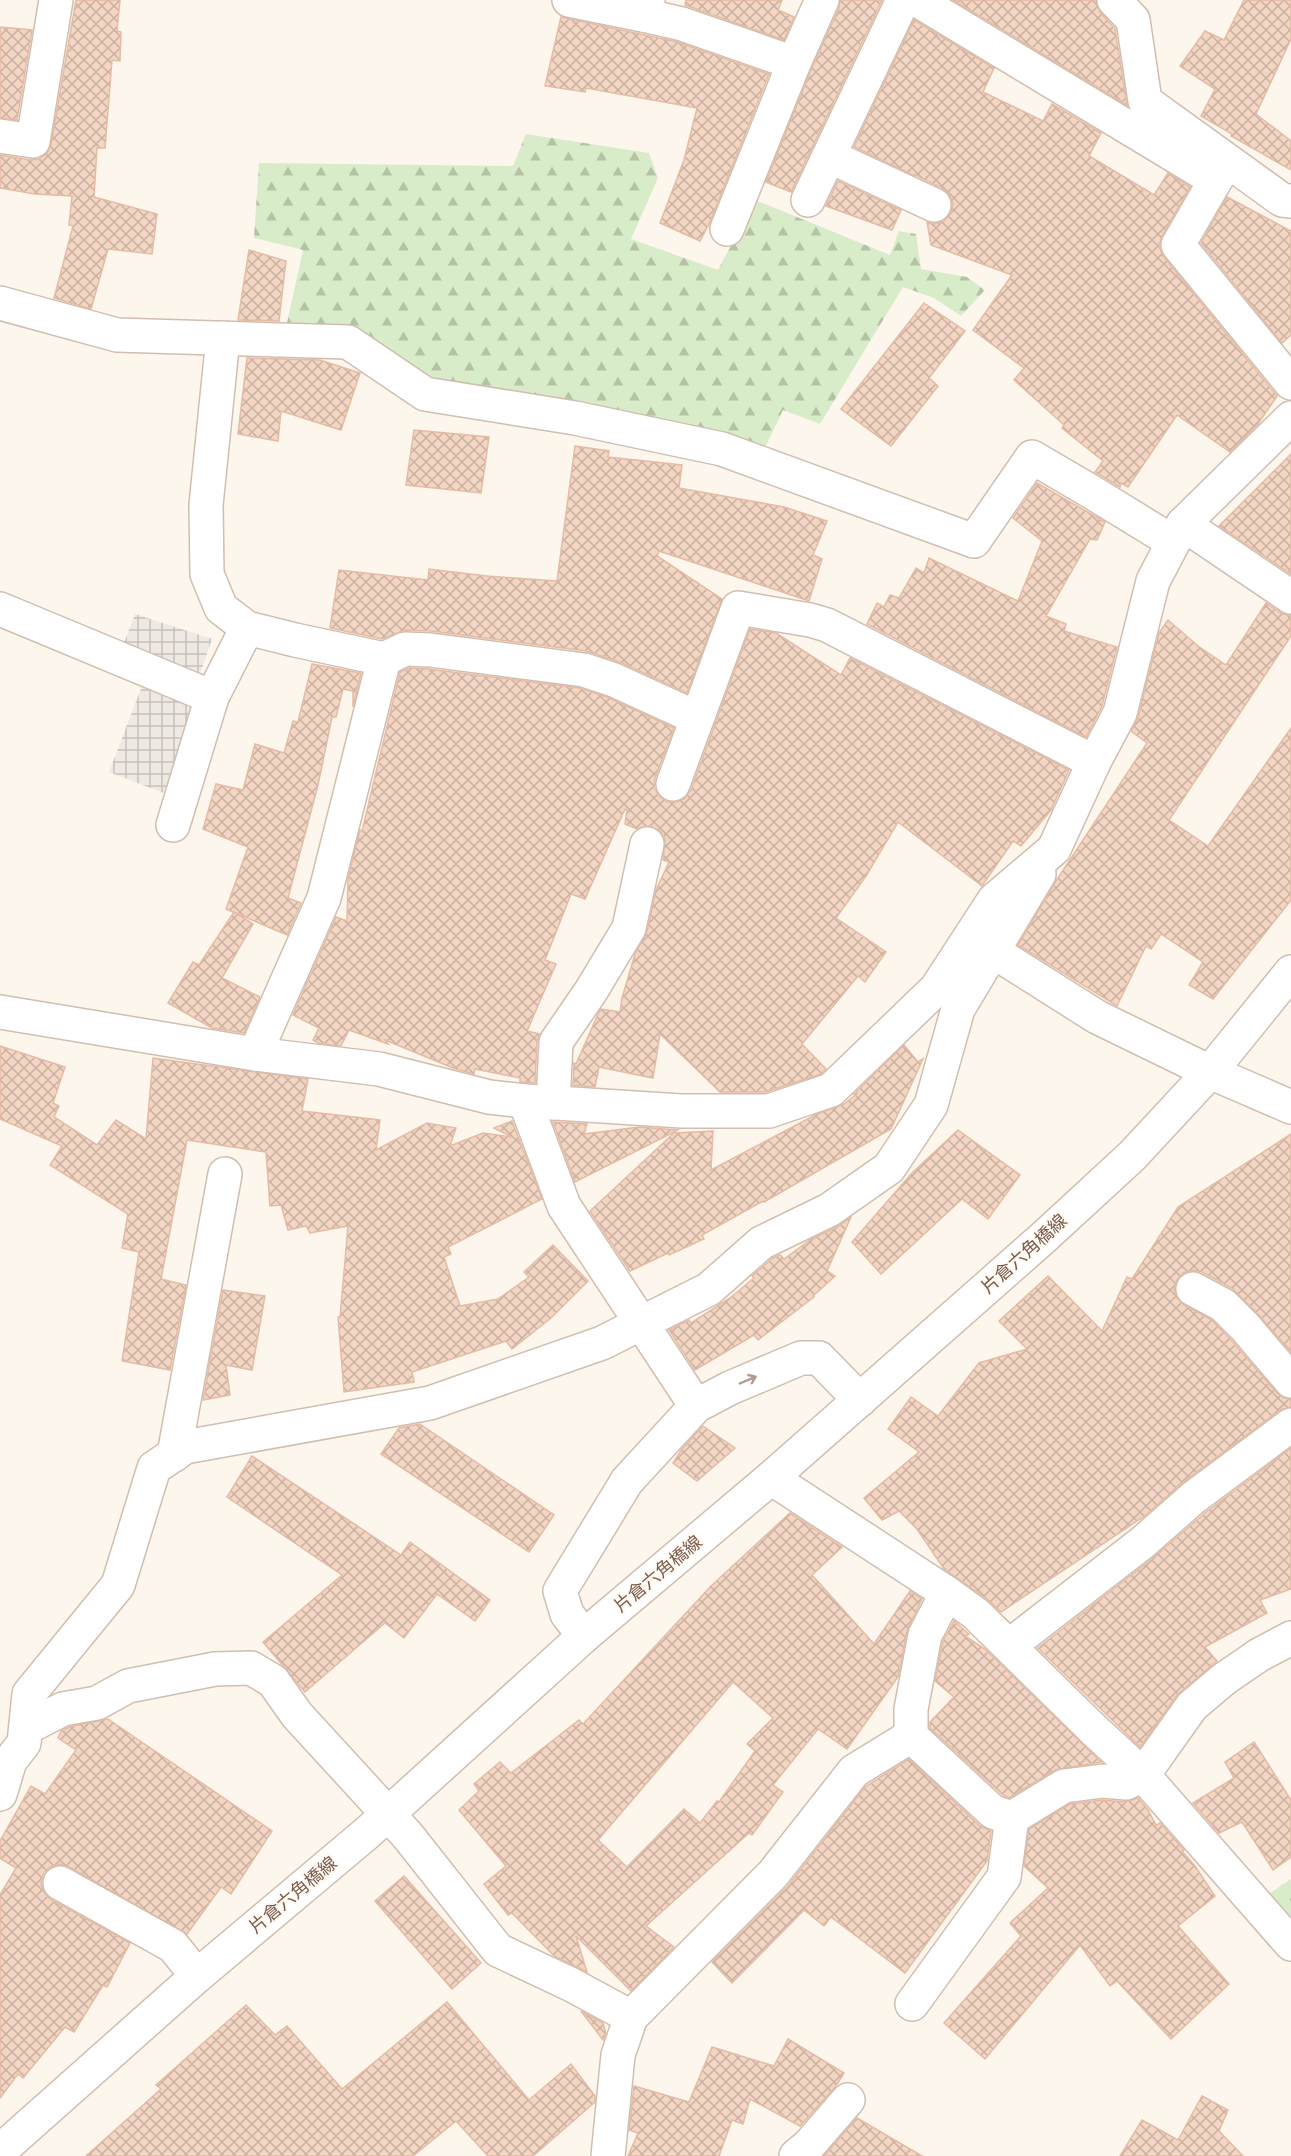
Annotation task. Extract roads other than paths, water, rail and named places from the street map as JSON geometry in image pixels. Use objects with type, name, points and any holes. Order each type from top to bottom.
[{"type":"street","points":[[0,136],[33,141],[56,0]]},
{"type":"street","points":[[569,0],[646,8],[682,24],[794,63]]},
{"type":"street","points":[[727,229],[822,0]]},
{"type":"street","points":[[808,200],[903,0]]},
{"type":"street","points":[[917,0],[1221,170],[1282,200],[1291,201]]},
{"type":"street","points":[[1114,0],[1133,20],[1145,102],[1221,170]]},
{"type":"street","points":[[829,156],[934,205]]},
{"type":"street","points":[[1221,170],[1178,245],[1291,383]]},
{"type":"street","points":[[0,303],[117,335],[348,342],[425,394],[575,418],[722,449],[974,541],[1032,457],[1090,490],[1178,533],[1291,597]]},
{"type":"street","points":[[224,338],[206,505],[207,574],[221,608],[247,628],[384,659],[405,650],[430,650],[584,670],[614,680],[697,718]]},
{"type":"street","points":[[0,1794],[10,1761],[24,1743],[29,1694],[118,1585],[154,1468],[185,1447],[430,1403],[602,1343],[709,1289],[762,1243],[829,1210],[889,1168],[931,1106],[958,1009],[1054,849],[1094,762],[1120,713],[1153,581],[1178,533],[1291,418]]},
{"type":"street","points":[[673,784],[738,608],[827,625],[1094,762]]},
{"type":"street","points":[[0,609],[212,698]]},
{"type":"street","points":[[173,825],[212,698],[247,628]]},
{"type":"street","points":[[255,1054],[324,898],[384,659]]},
{"type":"street","points":[[647,844],[629,928],[591,991],[556,1042],[539,1102],[564,1206],[696,1406]]},
{"type":"street","points":[[0,1012],[255,1054],[379,1069],[489,1097],[681,1112],[769,1111],[831,1090],[936,989],[994,900],[1054,849]]},
{"type":"street","points":[[992,950],[1097,1017],[1210,1072],[1290,1105]]},
{"type":"street","name":"片倉六角橋線","points":[[0,2151],[197,1976],[388,1814],[585,1636],[860,1400],[1132,1156],[1210,1072],[1291,972]]},
{"type":"street","points":[[174,1455],[225,1174]]},
{"type":"street","points":[[1193,1289],[1223,1305],[1291,1381]]},
{"type":"street","points":[[585,1636],[567,1614],[560,1591],[627,1481],[696,1406],[730,1388],[801,1358],[819,1358],[860,1400]]},
{"type":"street","points":[[1009,1646],[1142,1543],[1193,1498],[1291,1425]]},
{"type":"street","points":[[771,1478],[976,1614],[1143,1775],[1291,1944]]},
{"type":"street","points":[[947,1593],[925,1635],[911,1709],[911,1736],[993,1812],[1012,1818],[1064,1786],[1104,1781],[1126,1783],[1143,1775],[1192,1706],[1224,1679],[1259,1655],[1291,1638]]},
{"type":"street","points":[[26,1728],[63,1709],[98,1703],[128,1686],[214,1669],[251,1668],[273,1682],[297,1715],[408,1836],[498,1950],[572,1985],[631,2017]]},
{"type":"street","points":[[608,2156],[618,2055],[631,2017],[773,1875],[854,1771],[911,1736]]},
{"type":"street","points":[[912,2004],[1004,1877],[1012,1818]]},
{"type":"street","points":[[60,1883],[173,1946],[197,1976]]},
{"type":"street","points":[[796,2156],[809,2145],[848,2100]]}]
